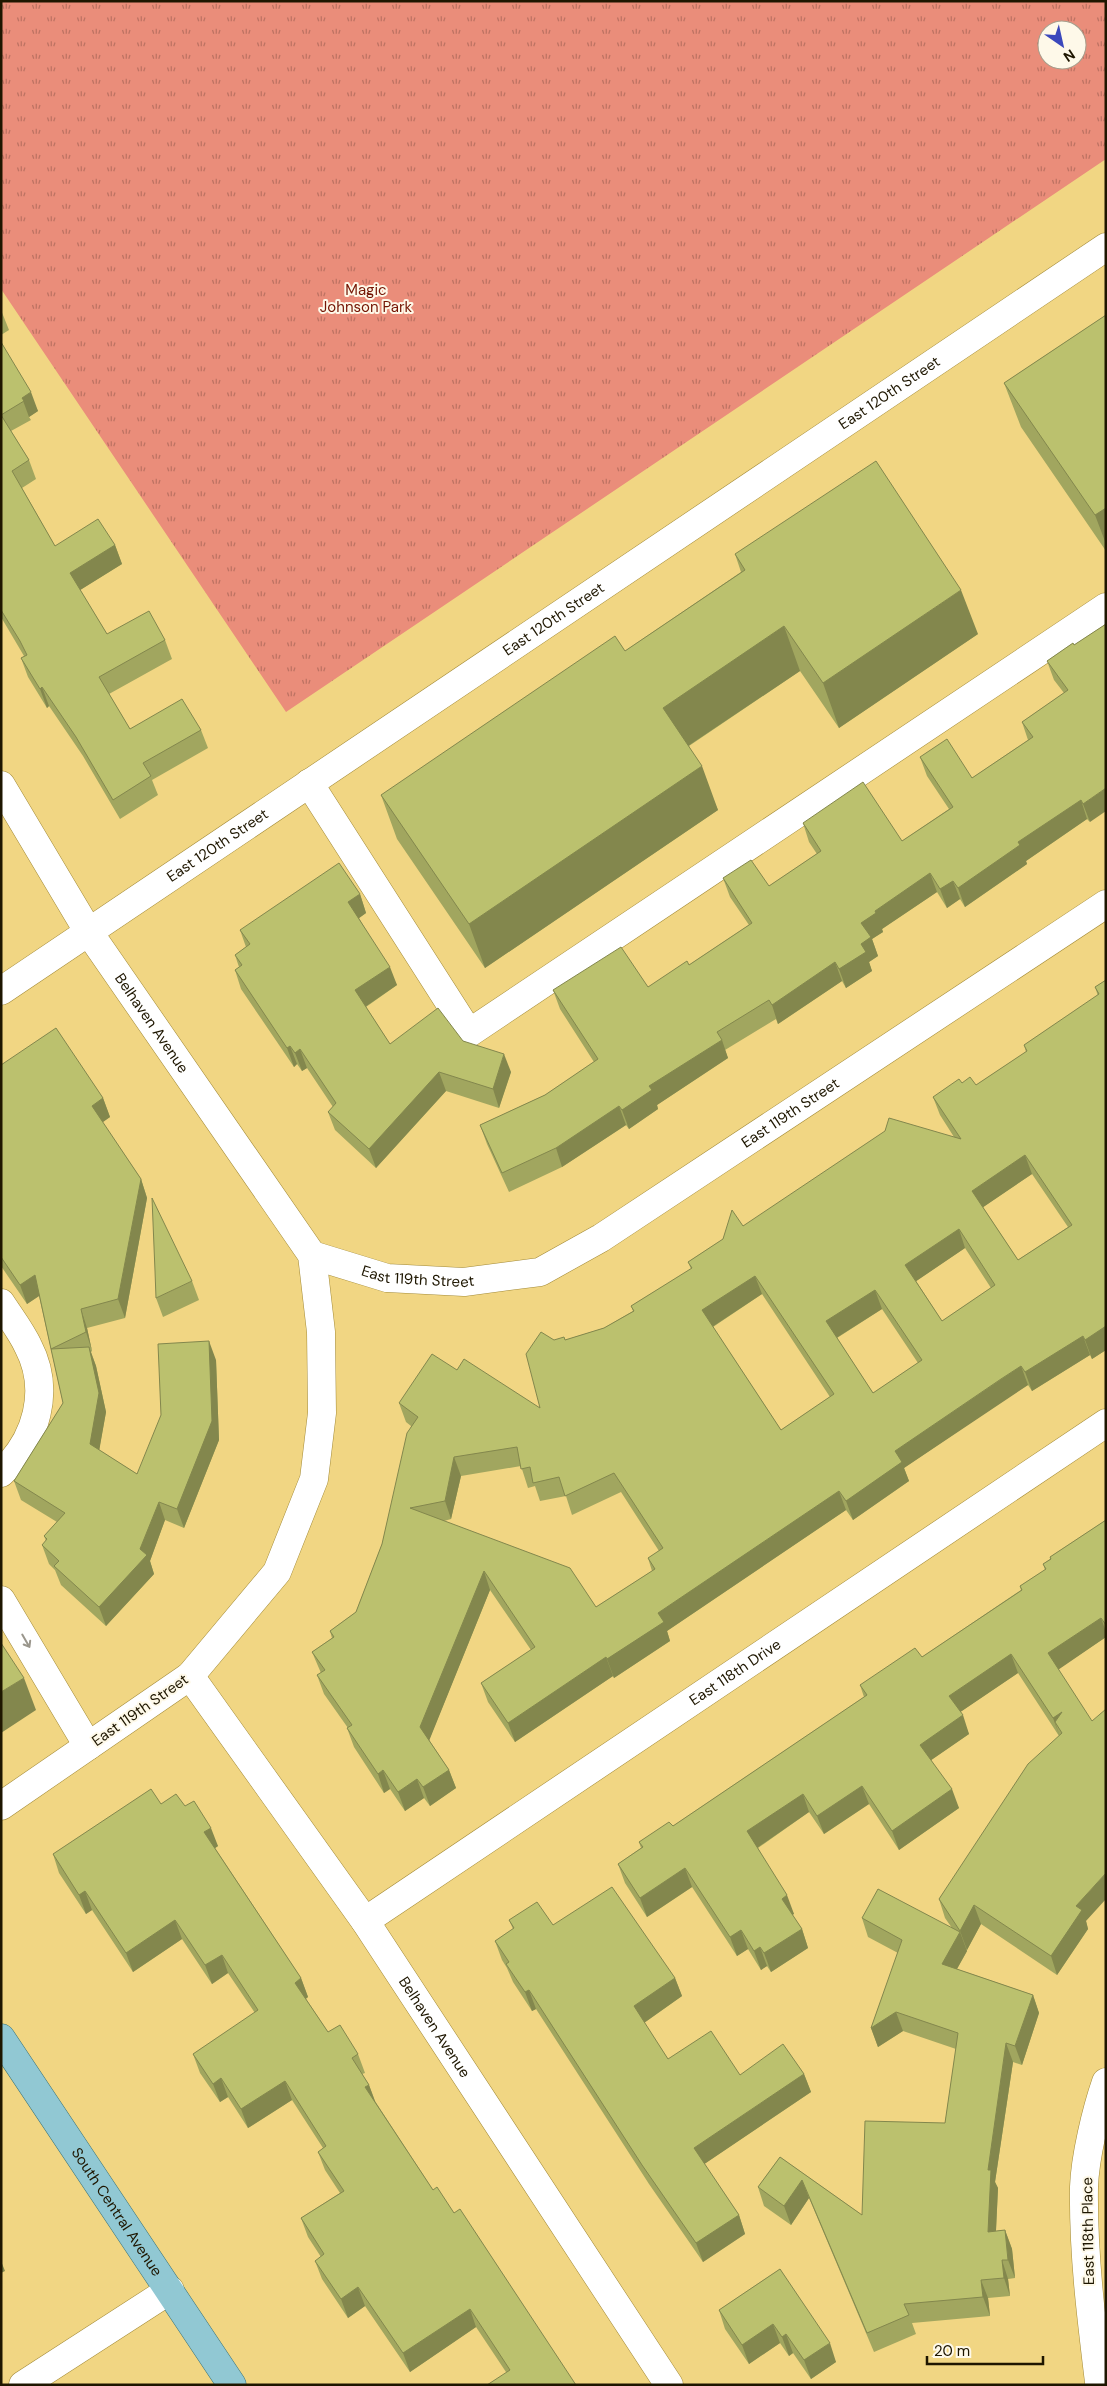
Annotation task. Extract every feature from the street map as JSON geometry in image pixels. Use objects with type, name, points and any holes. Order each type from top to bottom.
[{"type":"main road","name":"South Central Avenue","points":[[1,2038],[232,2385]]},
{"type":"street","name":"East 120th Street","points":[[1,991],[1106,246]]},
{"type":"street","points":[[309,782],[469,1033],[1106,607]]},
{"type":"street","name":"Belhaven Avenue","points":[[1,785],[88,931],[312,1255]]},
{"type":"street","name":"East 119th Street","points":[[1,1806],[190,1676],[277,1572],[314,1479],[322,1413],[321,1332],[312,1255],[387,1278],[464,1282],[540,1272],[601,1238],[1106,904]]},
{"type":"street","points":[[1,1303],[29,1347],[41,1393],[37,1417],[27,1440],[10,1465],[1,1472]]},
{"type":"street","name":"East 118th Drive","points":[[365,1921],[1106,1424]]},
{"type":"street","points":[[1,1600],[88,1746]]},
{"type":"street","name":"Belhaven Avenue","points":[[190,1676],[365,1921],[669,2385]]},
{"type":"street","name":"East 118th Place","points":[[1097,2382],[1088,2286],[1084,2185],[1096,2111],[1106,2082]]},
{"type":"street","points":[[23,2385],[170,2290]]},
{"type":"green space","name":"Magic Johnson Park","points":[[1,1],[1106,1],[1106,159],[286,712],[1,289]]},
{"type":"building","points":[[1106,315],[1106,508],[1095,515],[1004,383]]},
{"type":"building","points":[[1,342],[31,392],[22,398],[24,401],[1,415]]},
{"type":"building","points":[[1,415],[29,460],[12,471],[55,546],[98,519],[115,545],[70,573],[107,634],[149,611],[165,640],[99,677],[130,729],[182,699],[201,730],[143,763],[151,776],[113,800],[76,737],[42,687],[40,689],[21,658],[27,655],[1,610]]},
{"type":"building","points":[[876,461],[961,590],[823,683],[784,626],[663,708],[702,766],[469,924],[381,795],[615,636],[625,651],[745,570],[735,554]]},
{"type":"building","points":[[1106,624],[1106,788],[1083,804],[1081,800],[1018,842],[1020,845],[958,888],[953,881],[940,889],[930,873],[875,911],[876,913],[861,923],[871,937],[861,944],[866,952],[839,969],[835,962],[772,1005],[769,1000],[717,1032],[722,1040],[649,1086],[652,1090],[622,1110],[619,1106],[556,1148],[502,1173],[480,1125],[545,1095],[598,1059],[553,990],[621,947],[648,987],[687,961],[689,965],[752,923],[723,878],[751,860],[769,886],[821,851],[803,823],[863,782],[902,841],[953,807],[920,757],[947,739],[972,778],[1033,737],[1022,722],[1068,690],[1047,661]]},
{"type":"building","points":[[339,863],[360,894],[348,902],[390,967],[355,990],[390,1044],[438,1008],[463,1041],[504,1054],[493,1089],[439,1072],[369,1149],[328,1112],[336,1103],[300,1049],[295,1053],[290,1046],[287,1048],[235,970],[242,965],[235,955],[250,944],[240,930]]},
{"type":"building","points":[[1106,980],[1106,1326],[1085,1340],[1083,1336],[1025,1372],[1021,1366],[1001,1379],[895,1451],[902,1462],[846,1501],[839,1491],[658,1613],[664,1622],[607,1659],[606,1657],[508,1723],[481,1683],[535,1647],[484,1571],[420,1727],[449,1770],[423,1787],[417,1779],[398,1792],[383,1770],[378,1774],[347,1728],[352,1725],[317,1675],[325,1670],[312,1652],[334,1637],[330,1631],[356,1612],[382,1544],[407,1433],[418,1417],[399,1403],[432,1354],[457,1370],[464,1359],[540,1408],[526,1354],[541,1332],[554,1340],[564,1337],[565,1340],[604,1328],[634,1311],[631,1306],[692,1268],[688,1262],[723,1239],[732,1210],[743,1226],[885,1131],[889,1118],[961,1139],[933,1097],[959,1079],[962,1083],[970,1077],[976,1085],[1027,1051],[1024,1045],[1099,994],[1095,987]],"holes":[[[1025,1155],[1072,1225],[1018,1260],[972,1191]],[[959,1229],[995,1285],[942,1321],[905,1265]],[[755,1276],[834,1394],[781,1430],[702,1310]],[[875,1290],[922,1360],[873,1393],[826,1321]],[[517,1447],[521,1469],[530,1467],[533,1483],[559,1477],[565,1496],[614,1473],[663,1548],[648,1558],[655,1569],[596,1607],[570,1568],[410,1508],[445,1501],[454,1457]]]},
{"type":"building","points":[[56,1028],[103,1098],[92,1106],[141,1179],[118,1299],[81,1309],[86,1332],[51,1349],[35,1275],[20,1285],[1,1257],[1,1065]]},
{"type":"building","points":[[152,1198],[192,1281],[156,1298],[155,1271]]},
{"type":"building","points":[[209,1341],[212,1421],[177,1509],[159,1502],[140,1549],[147,1555],[99,1607],[54,1566],[59,1561],[42,1545],[47,1539],[44,1536],[65,1513],[14,1481],[63,1403],[51,1349],[89,1347],[99,1393],[90,1444],[137,1474],[161,1415],[158,1344]]},
{"type":"building","points":[[1106,1520],[1106,1625],[1101,1618],[1048,1653],[1092,1721],[1106,1709],[1106,1873],[1076,1906],[1082,1910],[1051,1956],[974,1905],[960,1931],[939,1899],[1028,1764],[1062,1733],[1055,1722],[1062,1712],[1053,1718],[1011,1654],[949,1696],[963,1715],[920,1745],[952,1789],[892,1831],[862,1786],[817,1816],[803,1794],[747,1831],[787,1895],[782,1899],[802,1929],[764,1953],[760,1947],[754,1951],[741,1930],[730,1937],[685,1868],[640,1898],[618,1864],[643,1847],[639,1842],[669,1822],[673,1826],[867,1695],[860,1685],[915,1648],[922,1657],[1022,1590],[1020,1586],[1046,1569],[1043,1564],[1051,1559],[1050,1557]]},
{"type":"building","points":[[1,1643],[24,1678],[1,1692]]},
{"type":"building","points":[[151,1789],[161,1804],[176,1794],[185,1806],[194,1801],[211,1828],[204,1832],[301,1978],[295,1983],[328,2032],[340,2025],[358,2054],[352,2058],[369,2085],[365,2087],[433,2190],[437,2187],[454,2213],[460,2209],[576,2385],[487,2385],[510,2370],[470,2309],[403,2353],[358,2287],[341,2299],[315,2261],[324,2254],[301,2218],[344,2191],[318,2152],[326,2146],[285,2081],[241,2109],[221,2078],[213,2084],[193,2054],[258,2010],[222,1955],[205,1965],[175,1920],[126,1953],[85,1891],[79,1895],[53,1854]]},
{"type":"building","points":[[612,1887],[675,1978],[634,2006],[668,2059],[711,2031],[740,2075],[783,2044],[804,2074],[694,2148],[739,2215],[696,2243],[642,2165],[529,1990],[525,1992],[506,1964],[509,1962],[495,1941],[514,1928],[509,1920],[537,1902],[553,1925]]},
{"type":"building","points":[[878,1889],[960,1932],[942,1964],[1033,1995],[1015,2046],[1006,2043],[988,2170],[991,2170],[988,2232],[1005,2230],[1008,2260],[1002,2260],[1004,2278],[981,2280],[983,2297],[904,2304],[909,2315],[867,2333],[802,2180],[784,2206],[758,2187],[780,2157],[862,2215],[865,2121],[945,2123],[958,2033],[896,2012],[871,2028],[902,1940],[862,1918]]},
{"type":"building","points":[[780,2269],[830,2343],[804,2360],[786,2334],[782,2337],[773,2324],[742,2345],[719,2310]]}]
